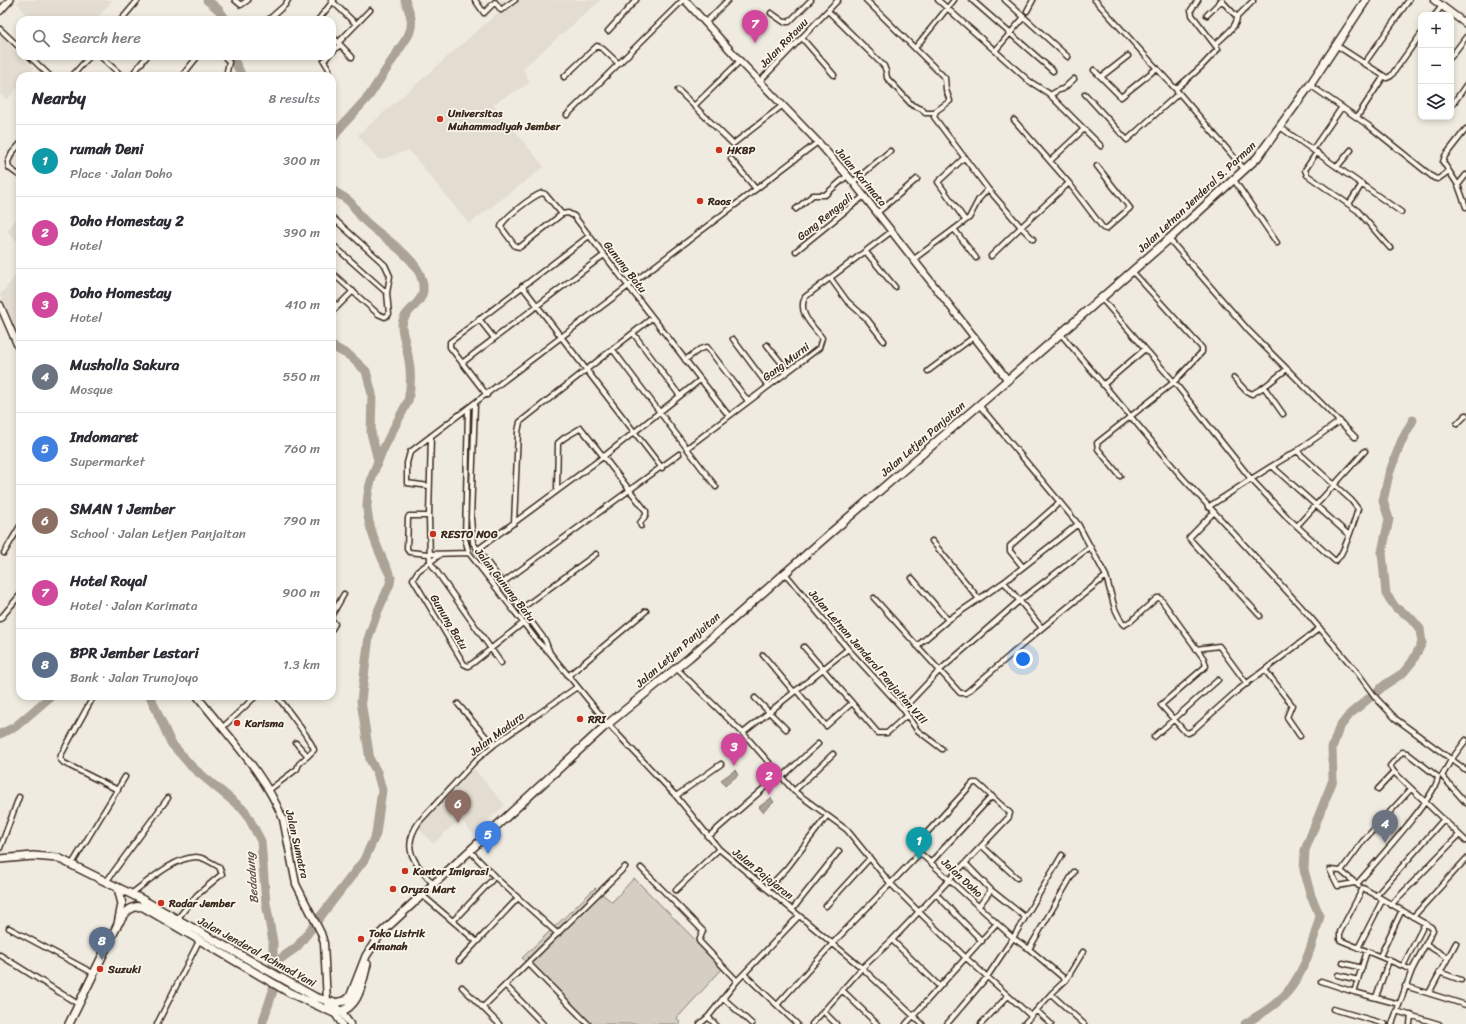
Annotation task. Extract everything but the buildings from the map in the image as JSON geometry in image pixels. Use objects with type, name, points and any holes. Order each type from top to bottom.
[{"type":"highway","name":"Jalan Letnan Jenderal S. Parman","points":[[1008,379],[1169,239],[1261,154],[1310,85],[1366,0]]},
{"type":"highway","name":"Jalan Letjen Panjaitan","points":[[371,946],[381,933],[422,894],[608,724],[676,668],[784,572],[1008,379]]},
{"type":"highway","name":"Jalan Jenderal Achmad Yani","points":[[0,859],[48,856],[72,864],[177,919],[244,962],[292,990],[338,1012]]},
{"type":"highway","points":[[69,1024],[118,924],[122,904],[118,888]]},
{"type":"highway","name":"Jalan Jenderal Achmad Yani","points":[[118,924],[129,910],[140,906],[244,962]]},
{"type":"highway","points":[[331,1002],[345,1001],[350,997],[371,946]]},
{"type":"highway","points":[[338,1012],[354,1003],[357,997],[371,946]]},
{"type":"highway","name":"Jalan Jenderal Achmad Yani","points":[[292,990],[331,1002]]},
{"type":"main road","name":"Jalan Karimata","points":[[684,0],[740,62],[818,142],[853,182],[1008,379]]},
{"type":"main road","points":[[1434,0],[1466,24]]},
{"type":"main road","points":[[0,11],[8,1]]},
{"type":"main road","points":[[0,305],[15,339]]},
{"type":"main road","name":"Jalan Sumatra","points":[[202,700],[269,790],[283,818],[296,884],[321,933],[325,953],[328,993],[331,1002]]},
{"type":"main road","points":[[331,1002],[338,1012],[350,1024]]},
{"type":"main road","points":[[338,1012],[342,1024]]},
{"type":"street","points":[[124,16],[138,0]]},
{"type":"street","points":[[235,0],[242,5],[248,0]]},
{"type":"street","points":[[272,16],[288,0]]},
{"type":"street","points":[[474,0],[484,12],[495,2],[501,10],[515,0]]},
{"type":"street","points":[[608,31],[636,0]]},
{"type":"street","points":[[567,114],[684,0]]},
{"type":"street","points":[[705,23],[728,0]]},
{"type":"street","points":[[771,13],[784,22],[789,22],[811,0]]},
{"type":"street","name":"Jalan Rotawu","points":[[759,82],[838,0]]},
{"type":"street","points":[[828,11],[884,66],[887,78],[912,106],[922,109],[925,113],[934,113],[950,101],[946,90],[946,80],[866,0]]},
{"type":"street","points":[[938,0],[1033,84],[1050,94],[1101,146]]},
{"type":"street","points":[[915,48],[954,0]]},
{"type":"street","points":[[972,0],[1053,71]]},
{"type":"street","points":[[1005,0],[1068,57]]},
{"type":"street","points":[[1027,11],[1033,0]]},
{"type":"street","points":[[1096,0],[1245,170]]},
{"type":"street","points":[[1085,94],[1128,140],[1218,49],[1192,15],[1191,10],[1198,0]]},
{"type":"street","points":[[1207,15],[1221,0],[1237,17]]},
{"type":"street","points":[[1364,64],[1409,0]]},
{"type":"street","points":[[321,16],[333,1],[356,24]]},
{"type":"street","points":[[1215,45],[1233,27],[1237,17],[1253,1]]},
{"type":"street","points":[[1437,12],[1442,6]]},
{"type":"street","points":[[336,47],[370,10]]},
{"type":"street","points":[[995,50],[1024,17]]},
{"type":"street","points":[[0,29],[16,44]]},
{"type":"street","points":[[1454,54],[1466,37]]},
{"type":"street","points":[[802,38],[834,75]]},
{"type":"street","points":[[1336,45],[1364,64],[1384,76],[1389,77],[1418,38]]},
{"type":"street","points":[[336,41],[352,57]]},
{"type":"street","points":[[564,77],[597,46],[603,49],[618,63]]},
{"type":"street","points":[[1101,77],[1128,56]]},
{"type":"street","points":[[33,60],[46,72]]},
{"type":"street","points":[[76,72],[86,60]]},
{"type":"street","points":[[104,60],[118,72]]},
{"type":"street","points":[[134,72],[145,60]]},
{"type":"street","points":[[185,72],[195,60]]},
{"type":"street","points":[[227,72],[229,66],[228,60]]},
{"type":"street","points":[[325,60],[324,62],[329,72]]},
{"type":"street","points":[[694,106],[740,62]]},
{"type":"street","points":[[1094,70],[1119,96],[1123,97],[1157,68]]},
{"type":"street","points":[[1357,117],[1384,76]]},
{"type":"street","points":[[1050,94],[1063,89],[1074,79]]},
{"type":"street","points":[[1310,85],[1357,117],[1434,178],[1438,179],[1449,171]]},
{"type":"street","points":[[1454,103],[1466,85]]},
{"type":"street","points":[[678,90],[733,144],[783,105]]},
{"type":"street","points":[[1342,107],[1315,150],[1305,170],[1307,175],[1349,204],[1366,218],[1390,248]]},
{"type":"street","points":[[934,113],[936,120],[988,189],[1033,239]]},
{"type":"street","points":[[1014,120],[1069,183],[1103,228],[1106,229],[1130,208],[1097,166]]},
{"type":"street","points":[[1280,127],[1402,212]]},
{"type":"street","points":[[1050,161],[1084,129]]},
{"type":"street","points":[[1466,129],[1444,159],[1449,171],[1458,185],[1466,207]]},
{"type":"street","points":[[430,486],[407,483],[407,463],[410,452],[818,142]]},
{"type":"street","points":[[16,149],[10,156],[8,162],[9,168],[16,173]]},
{"type":"street","points":[[1337,167],[1351,150]]},
{"type":"street","points":[[853,182],[890,151]]},
{"type":"street","points":[[965,157],[938,182],[965,220]]},
{"type":"street","points":[[731,159],[756,190]]},
{"type":"street","points":[[1458,185],[1466,175]]},
{"type":"street","points":[[796,209],[813,195],[825,195],[847,176]]},
{"type":"street","points":[[877,213],[917,179]]},
{"type":"street","points":[[1234,180],[1277,243]]},
{"type":"street","points":[[991,256],[1069,183]]},
{"type":"street","points":[[1349,204],[1362,184]]},
{"type":"street","points":[[914,259],[973,214],[979,199],[988,189]]},
{"type":"street","points":[[562,214],[545,194],[542,193],[523,205],[503,222],[501,227],[515,246],[520,247],[562,214],[568,213],[574,216],[589,236]]},
{"type":"street","name":"Gang Renggali","points":[[796,251],[864,196]]},
{"type":"street","points":[[336,221],[385,265],[390,276],[387,292],[390,312],[384,318],[336,276]]},
{"type":"street","points":[[954,229],[976,258]]},
{"type":"street","name":"Gang Murni","points":[[687,448],[821,346],[822,338],[803,312],[803,302],[805,297],[892,231]]},
{"type":"street","name":"Gunung Batu","points":[[487,395],[448,345],[453,339],[589,236],[729,416]]},
{"type":"street","points":[[1169,239],[1218,297],[1355,437]]},
{"type":"street","points":[[336,247],[387,292]]},
{"type":"street","points":[[866,252],[895,287]]},
{"type":"street","points":[[462,363],[604,255]]},
{"type":"street","points":[[1120,476],[1098,449],[1097,445],[1101,439],[1174,382],[1200,354],[1202,348],[1132,271]]},
{"type":"street","points":[[831,278],[847,301],[867,319],[884,341]]},
{"type":"street","points":[[522,286],[662,468]]},
{"type":"street","points":[[338,306],[353,291]]},
{"type":"street","points":[[1101,298],[1174,382],[1251,479],[1297,526],[1335,561],[1339,557],[1349,535],[1358,507],[1297,451]]},
{"type":"street","points":[[514,523],[518,425],[528,415],[652,318]]},
{"type":"street","points":[[479,320],[494,338]]},
{"type":"street","points":[[633,333],[680,396]]},
{"type":"street","points":[[1060,333],[1208,507],[1320,628],[1376,698],[1396,719],[1466,770]]},
{"type":"street","points":[[928,371],[975,336]]},
{"type":"street","points":[[733,339],[768,386]]},
{"type":"street","points":[[768,345],[788,371]]},
{"type":"street","points":[[685,360],[700,349],[707,347],[748,401]]},
{"type":"street","points":[[1103,385],[1145,348]]},
{"type":"street","points":[[613,350],[716,487]]},
{"type":"street","points":[[1234,378],[1251,394],[1264,388],[1287,369]]},
{"type":"street","points":[[477,550],[603,457],[700,380]]},
{"type":"street","points":[[1264,388],[1283,414]]},
{"type":"street","name":"Jalan Gunung Batu","points":[[474,404],[471,536],[477,550],[501,584],[545,640],[550,653]]},
{"type":"street","points":[[979,405],[1078,524],[1106,576],[1115,608],[1122,624],[1131,621],[1159,597],[1177,619],[1204,659],[1206,666],[1161,705],[1188,733],[1247,684],[1320,628]]},
{"type":"street","name":"Jalan Gunung Batu","points":[[468,409],[464,539],[468,554],[523,623],[550,653],[608,724]]},
{"type":"street","points":[[1457,424],[1466,414]]},
{"type":"street","points":[[1208,507],[1251,479],[1273,467],[1340,421]]},
{"type":"street","points":[[557,490],[557,445],[564,438],[581,428],[646,511],[646,515],[640,523],[641,526]]},
{"type":"street","points":[[431,436],[428,516],[428,554],[430,562],[501,662]]},
{"type":"street","points":[[1297,526],[1365,451]]},
{"type":"street","points":[[501,584],[680,454]]},
{"type":"street","points":[[1273,467],[1349,535]]},
{"type":"street","points":[[1022,567],[1010,551],[1010,546],[1060,502]]},
{"type":"street","points":[[1214,512],[1189,538],[1260,616]]},
{"type":"street","points":[[428,516],[409,517],[407,541],[409,552],[428,554],[468,554]]},
{"type":"street","points":[[465,518],[471,518]]},
{"type":"street","points":[[917,646],[948,620],[1004,582],[1078,524]]},
{"type":"street","points":[[4,553],[16,533]]},
{"type":"street","points":[[932,541],[979,599]]},
{"type":"street","points":[[903,709],[939,671],[1019,601],[1090,547]]},
{"type":"street","name":"Gunung Batu","points":[[441,554],[415,574],[414,581],[464,664],[470,665],[523,623]]},
{"type":"street","points":[[521,609],[596,554]]},
{"type":"street","name":"Jalan Letnan Jenderal Panjaitan VIII","points":[[784,572],[848,649],[903,709],[917,730],[942,749]]},
{"type":"street","points":[[489,580],[495,574]]},
{"type":"street","points":[[874,598],[960,693],[966,693],[1106,576]]},
{"type":"street","points":[[912,578],[948,620]]},
{"type":"street","points":[[1004,582],[1042,628]]},
{"type":"street","points":[[336,608],[344,594]]},
{"type":"street","points":[[0,619],[16,600]]},
{"type":"street","points":[[568,676],[646,611]]},
{"type":"street","points":[[1196,649],[1219,646],[1247,684]]},
{"type":"street","points":[[804,647],[872,727],[882,734],[887,733],[907,715]]},
{"type":"street","points":[[743,733],[848,649]]},
{"type":"street","points":[[763,655],[826,726],[852,703]]},
{"type":"street","points":[[676,668],[743,733],[794,790],[847,830],[890,882],[919,912],[986,977],[1031,1016]]},
{"type":"street","points":[[1265,670],[1292,705],[1287,717],[1300,736]]},
{"type":"street","points":[[1154,737],[1218,680]]},
{"type":"street","name":"Jalan Madura","points":[[433,884],[417,865],[412,856],[410,846],[414,829],[464,771],[493,746],[577,687]]},
{"type":"street","points":[[755,698],[786,729]]},
{"type":"street","points":[[91,700],[60,759],[64,763],[118,790]]},
{"type":"street","points":[[222,728],[252,700]]},
{"type":"street","points":[[269,790],[297,769],[299,764],[314,750],[314,746],[280,700]]},
{"type":"street","points":[[458,704],[493,746]]},
{"type":"street","name":"Jalan Pajajaran","points":[[608,724],[676,796],[719,849],[833,943],[922,1024]]},
{"type":"street","points":[[1466,740],[1451,760],[1442,778],[1466,803]]},
{"type":"street","points":[[296,743],[308,756]]},
{"type":"street","points":[[708,837],[818,744]]},
{"type":"street","points":[[1392,1024],[1405,986],[1412,970],[1427,945],[1433,930],[1425,923],[1382,901],[1355,884],[1341,871],[1330,870],[1338,886],[1355,884],[1426,803],[1438,782],[1438,778],[1403,752],[1390,766],[1394,772],[1426,803],[1443,820],[1466,841]]},
{"type":"street","points":[[794,790],[833,754]]},
{"type":"street","points":[[676,796],[721,764]]},
{"type":"street","points":[[1378,790],[1394,772]]},
{"type":"street","points":[[72,864],[125,777]]},
{"type":"street","points":[[777,1005],[890,882],[920,853],[917,848],[921,839],[973,783],[977,783],[1011,815],[892,940],[862,968],[812,1024]]},
{"type":"street","points":[[1341,871],[1363,841],[1411,789]]},
{"type":"street","points":[[931,862],[992,796]]},
{"type":"street","points":[[0,848],[19,797]]},
{"type":"street","points":[[106,882],[168,798]]},
{"type":"street","points":[[767,889],[787,868],[827,816]]},
{"type":"street","points":[[1376,896],[1443,820]]},
{"type":"street","points":[[1391,905],[1459,834]]},
{"type":"street","points":[[982,846],[1017,878]]},
{"type":"street","points":[[676,890],[719,849]]},
{"type":"street","points":[[470,851],[518,898],[558,934]]},
{"type":"street","points":[[792,910],[839,851]]},
{"type":"street","name":"Jalan Doho","points":[[920,853],[979,906],[996,924],[1066,980]]},
{"type":"street","points":[[947,1024],[986,977],[1013,938],[1062,855]]},
{"type":"street","points":[[131,894],[154,876],[189,858],[198,857],[219,867],[222,874],[197,895],[177,919]]},
{"type":"street","points":[[826,906],[870,858]]},
{"type":"street","points":[[1413,917],[1466,859]]},
{"type":"street","points":[[965,864],[992,890],[1026,917]]},
{"type":"street","points":[[483,1007],[625,867]]},
{"type":"street","points":[[641,868],[703,931],[699,941],[737,981]]},
{"type":"street","points":[[1029,949],[1074,872]]},
{"type":"street","points":[[453,921],[492,880]]},
{"type":"street","points":[[1362,888],[1339,937],[1340,940],[1412,970]]},
{"type":"street","points":[[979,906],[992,890]]},
{"type":"street","points":[[422,894],[476,941]]},
{"type":"street","points":[[936,894],[982,941]]},
{"type":"street","points":[[459,961],[476,941],[518,898]]},
{"type":"street","points":[[1358,948],[1382,901]]},
{"type":"street","points":[[1380,956],[1402,910]]},
{"type":"street","points":[[700,1024],[708,1017],[737,981],[799,916]]},
{"type":"street","points":[[1403,966],[1425,923]]},
{"type":"street","points":[[906,1024],[996,924]]},
{"type":"street","points":[[9,928],[93,973]]},
{"type":"street","points":[[157,1024],[200,939]]},
{"type":"street","points":[[892,940],[939,986]]},
{"type":"street","points":[[1428,993],[1456,943]]},
{"type":"street","points":[[1427,945],[1448,958]]},
{"type":"street","points":[[1354,992],[1367,951]]},
{"type":"street","points":[[1024,1024],[1066,980],[1083,952]]},
{"type":"street","points":[[0,955],[78,1004]]},
{"type":"street","points":[[1376,997],[1389,960]]},
{"type":"street","points":[[1343,962],[1362,968]]},
{"type":"street","points":[[528,963],[585,1023]]},
{"type":"street","points":[[1439,972],[1461,980]]},
{"type":"street","points":[[744,974],[796,1024]]},
{"type":"street","points":[[1338,975],[1358,980]]},
{"type":"street","points":[[1321,981],[1354,992],[1399,1004]]},
{"type":"street","points":[[505,985],[544,1024]]},
{"type":"street","points":[[1405,986],[1466,1005]]},
{"type":"street","points":[[462,987],[500,1024]]},
{"type":"street","points":[[842,990],[877,1024]]},
{"type":"street","points":[[1051,994],[1084,1024]]},
{"type":"street","points":[[981,1024],[1008,996]]},
{"type":"street","points":[[724,998],[752,1024]]},
{"type":"street","points":[[1333,1009],[1385,1024]]},
{"type":"street","points":[[1037,1010],[1052,1024]]},
{"type":"street","points":[[823,1011],[836,1024]]},
{"type":"street","points":[[1396,1011],[1440,1024]]},
{"type":"street","points":[[1410,1024],[1411,1015]]},
{"type":"street","points":[[708,1017],[715,1024]]},
{"type":"shaded area","points":[[20,0],[113,0],[99,16],[24,16],[25,14],[17,2]]},
{"type":"shaded area","name":"Universitas Muhammadiyah Jember","points":[[494,0],[601,0],[523,68],[530,83],[493,104],[544,167],[469,224],[409,150],[379,160],[358,135],[501,10]]},
{"type":"shaded area","points":[[0,35],[16,52],[16,60],[25,60],[34,68],[30,72],[16,72],[16,89],[7,100],[0,94]]},
{"type":"shaded area","points":[[16,219],[16,240],[7,231]]},
{"type":"shaded area","points":[[16,275],[16,328],[0,295]]},
{"type":"shaded area","points":[[474,769],[505,805],[473,834],[460,819],[433,844],[419,829],[424,821]]},
{"type":"shaded area","points":[[735,770],[738,775],[725,786],[721,780]]},
{"type":"shaded area","points":[[771,798],[774,802],[763,812],[759,807]]},
{"type":"shaded area","points":[[634,878],[723,968],[677,1018],[681,1024],[587,1024],[522,958],[595,888],[612,902]]},
{"type":"waterway","points":[[207,0],[219,10],[223,16]]},
{"type":"waterway","points":[[336,134],[369,96],[408,36],[411,22],[405,0]]},
{"type":"waterway","points":[[234,60],[240,72]]},
{"type":"waterway","points":[[273,964],[297,947],[364,860],[376,834],[382,790],[377,772],[370,760],[361,701],[369,636],[390,584],[391,577],[380,553],[370,525],[367,508],[368,495],[376,467],[388,439],[408,401],[410,388],[410,367],[402,326],[405,316],[422,296],[423,291],[422,280],[418,269],[401,251],[371,227],[348,200],[336,192]]},
{"type":"waterway","points":[[336,348],[350,356],[366,371],[372,394],[371,433],[378,460]]},
{"type":"waterway","points":[[1245,1024],[1269,1009],[1285,995],[1299,975],[1305,963],[1313,939],[1320,916],[1311,896],[1304,870],[1305,850],[1333,780],[1332,748],[1339,728],[1350,714],[1386,684],[1403,673],[1412,662],[1422,643],[1420,629],[1410,617],[1396,608],[1386,594],[1382,552],[1389,519],[1383,501],[1389,474],[1401,442],[1413,420]]},
{"type":"waterway","name":"Bedadung","points":[[0,734],[15,727],[46,700]]},
{"type":"waterway","name":"Bedadung","points":[[152,700],[171,743],[192,767],[245,811],[261,841],[266,903],[273,942],[273,991],[262,1024]]},
{"type":"place","name":"Hotel Royal","points":[[755,43]]},
{"type":"place","name":"Universitas Muhammadiyah Jember","points":[[440,119]]},
{"type":"place","name":"HKBP","points":[[719,150]]},
{"type":"place","name":"Raos","points":[[700,201]]},
{"type":"place","name":"RESTO NOG","points":[[433,534]]},
{"type":"place","name":"RRI","points":[[580,719]]},
{"type":"place","name":"Karisma","points":[[237,723]]},
{"type":"place","name":"Doho Homestay","points":[[734,766]]},
{"type":"place","name":"Doho Homestay 2","points":[[769,795]]},
{"type":"place","name":"SMAN 1 Jember","points":[[458,823]]},
{"type":"place","name":"Musholla Sakura","points":[[1385,843]]},
{"type":"place","name":"Indomaret","points":[[488,854]]},
{"type":"place","name":"rumah Deni","points":[[919,860]]},
{"type":"place","name":"Kantor Imigrasi","points":[[405,871]]},
{"type":"place","name":"Oryza Mart","points":[[393,889]]},
{"type":"place","name":"Radar Jember","points":[[161,903]]},
{"type":"place","name":"Toko Listrik Amanah","points":[[361,939]]},
{"type":"place","name":"BPR Jember Lestari","points":[[102,960]]},
{"type":"place","name":"Suzuki","points":[[100,969]]}]
